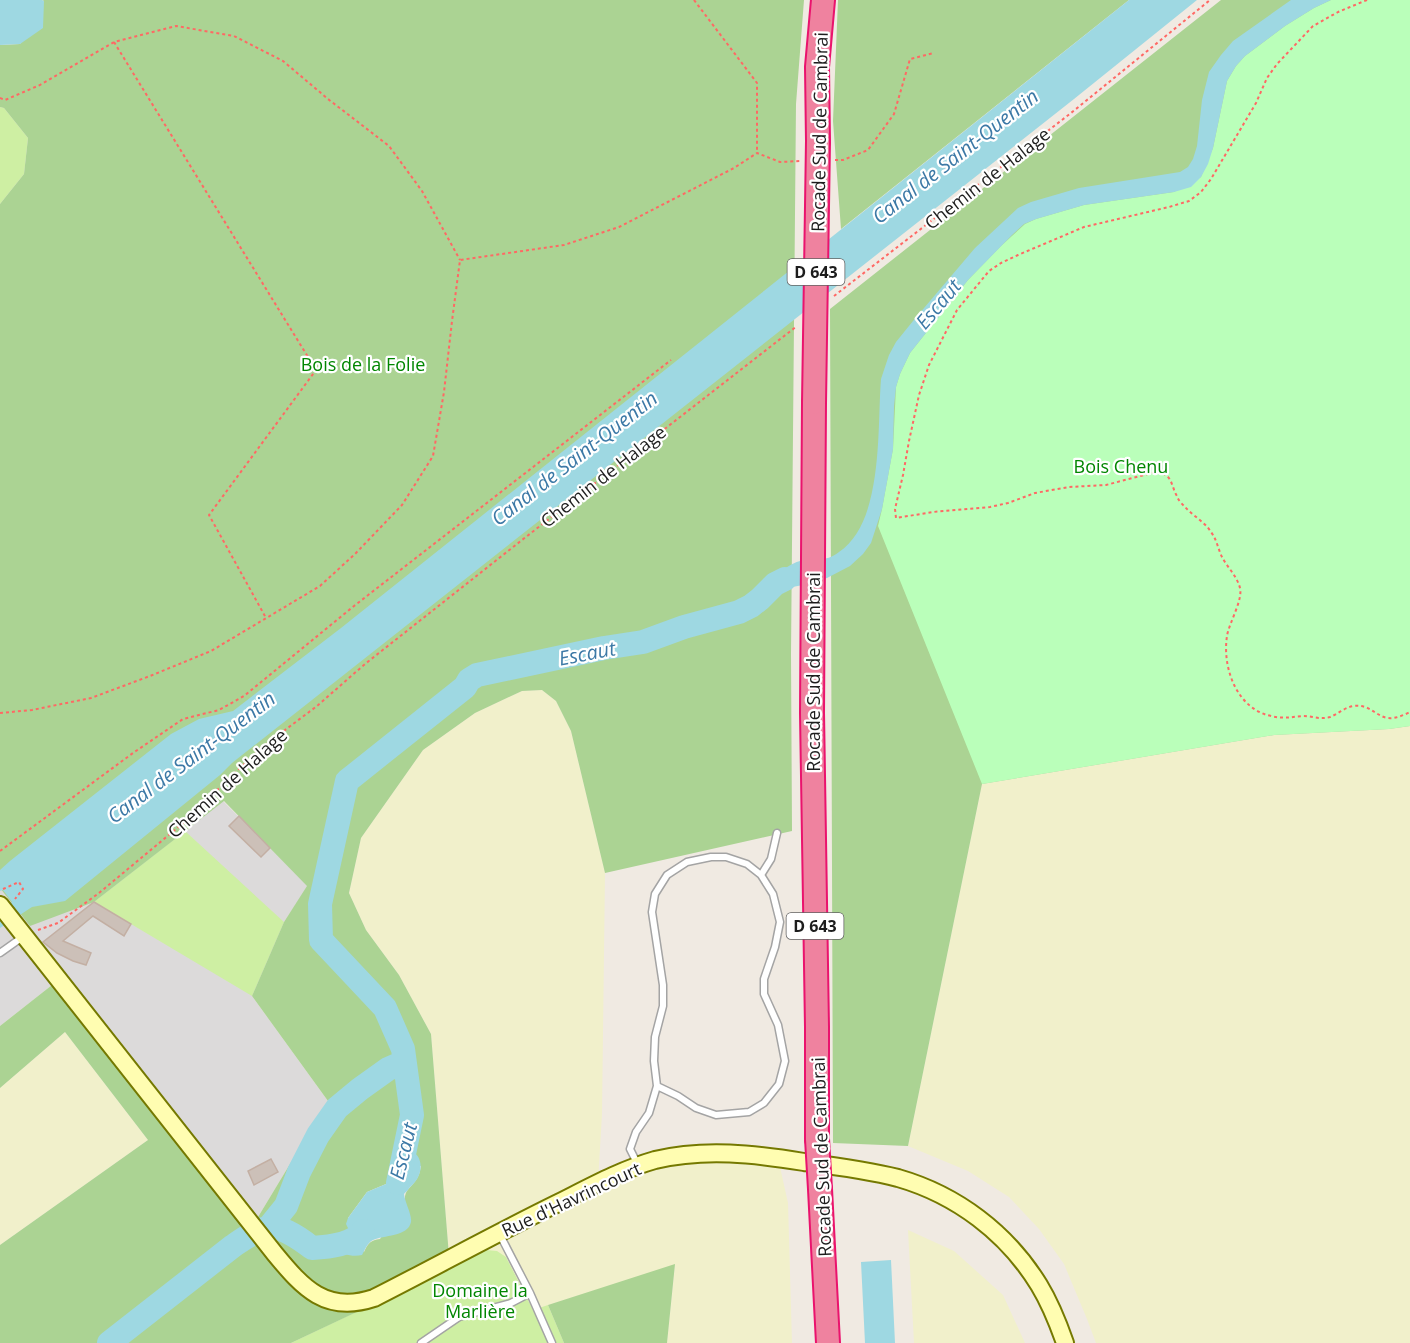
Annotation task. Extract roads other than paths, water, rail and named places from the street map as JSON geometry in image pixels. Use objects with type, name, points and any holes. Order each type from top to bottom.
[{"type":"highway","name":"Rocade Sud de Cambrai","points":[[823,0],[817,67],[812,712],[817,1139],[828,1343]]},
{"type":"street","name":"Rue d'Havrincourt","points":[[5,899],[23,933],[275,1254],[310,1292],[318,1296],[336,1302],[356,1302],[374,1298],[591,1186],[638,1166],[672,1157],[695,1154],[746,1154],[882,1174],[944,1196],[988,1226],[1010,1246],[1025,1264],[1053,1311],[1065,1343]]},
{"type":"lane","points":[[761,875],[771,858],[777,833]]},
{"type":"lane","points":[[638,1166],[630,1149],[636,1132],[649,1113],[657,1086],[654,1061],[655,1037],[663,1006],[663,985],[652,912],[655,894],[667,875],[687,862],[711,857],[726,857],[747,864],[761,875],[774,894],[780,922],[776,947],[765,979],[764,994],[778,1025],[785,1062],[779,1084],[764,1103],[749,1112],[716,1115],[696,1108],[657,1086]]},
{"type":"lane","points":[[0,953],[23,933]]},
{"type":"lane","points":[[499,1233],[530,1293],[552,1343]]},
{"type":"lane","points":[[420,1343],[459,1317],[511,1304],[530,1293]]},
{"type":"water","points":[[0,0],[44,1],[43,28],[20,44],[0,45]]},
{"type":"water","name":"Canal de Saint-Quentin","points":[[1129,0],[1197,0],[232,763],[65,901],[32,907],[0,928],[0,914],[12,902],[3,890],[0,891],[0,870],[10,861],[171,734],[199,719],[233,711],[341,628]]},
{"type":"water","points":[[1291,0],[1331,0],[1285,26],[1245,56],[1236,66],[1227,81],[1208,164],[1201,177],[1191,187],[1174,192],[1084,205],[1024,224],[968,280],[910,353],[900,374],[894,406],[893,449],[882,509],[871,543],[850,566],[827,578],[787,588],[777,593],[765,606],[754,590],[800,561],[824,559],[834,555],[854,538],[864,519],[871,497],[878,447],[881,379],[889,355],[896,342],[975,248],[1018,208],[1031,202],[1079,188],[1180,172],[1188,167],[1197,146],[1202,100],[1209,72],[1233,41]]},
{"type":"water","points":[[407,1149],[419,1158],[421,1168],[418,1178],[404,1194],[411,1219],[409,1227],[400,1233],[373,1240],[362,1255],[348,1255],[336,1249],[336,1242],[349,1230],[346,1224],[348,1218],[367,1192],[386,1184],[393,1178],[396,1164]]},
{"type":"water","points":[[891,1260],[895,1343],[865,1343],[861,1262]]},
{"type":"waterway","name":"Escaut","points":[[398,1183],[412,1115],[403,1049],[385,1008],[321,940],[320,904],[347,781],[477,675],[643,642],[684,627],[739,612],[751,606],[775,584],[785,579]]},
{"type":"waterway","points":[[269,1227],[286,1206],[299,1172],[318,1135],[337,1108],[388,1069],[404,1062]]},
{"type":"waterway","name":"Escaut","points":[[109,1343],[233,1246],[258,1231],[268,1228],[279,1229],[312,1248],[347,1242],[359,1236],[363,1231]]},
{"type":"park label","name":"Bois de la Folie","points":[[363,364]]},
{"type":"park label","name":"Bois Chenu","points":[[1121,466]]},
{"type":"park label","name":"Domaine la Marlière","points":[[480,1300]]}]
